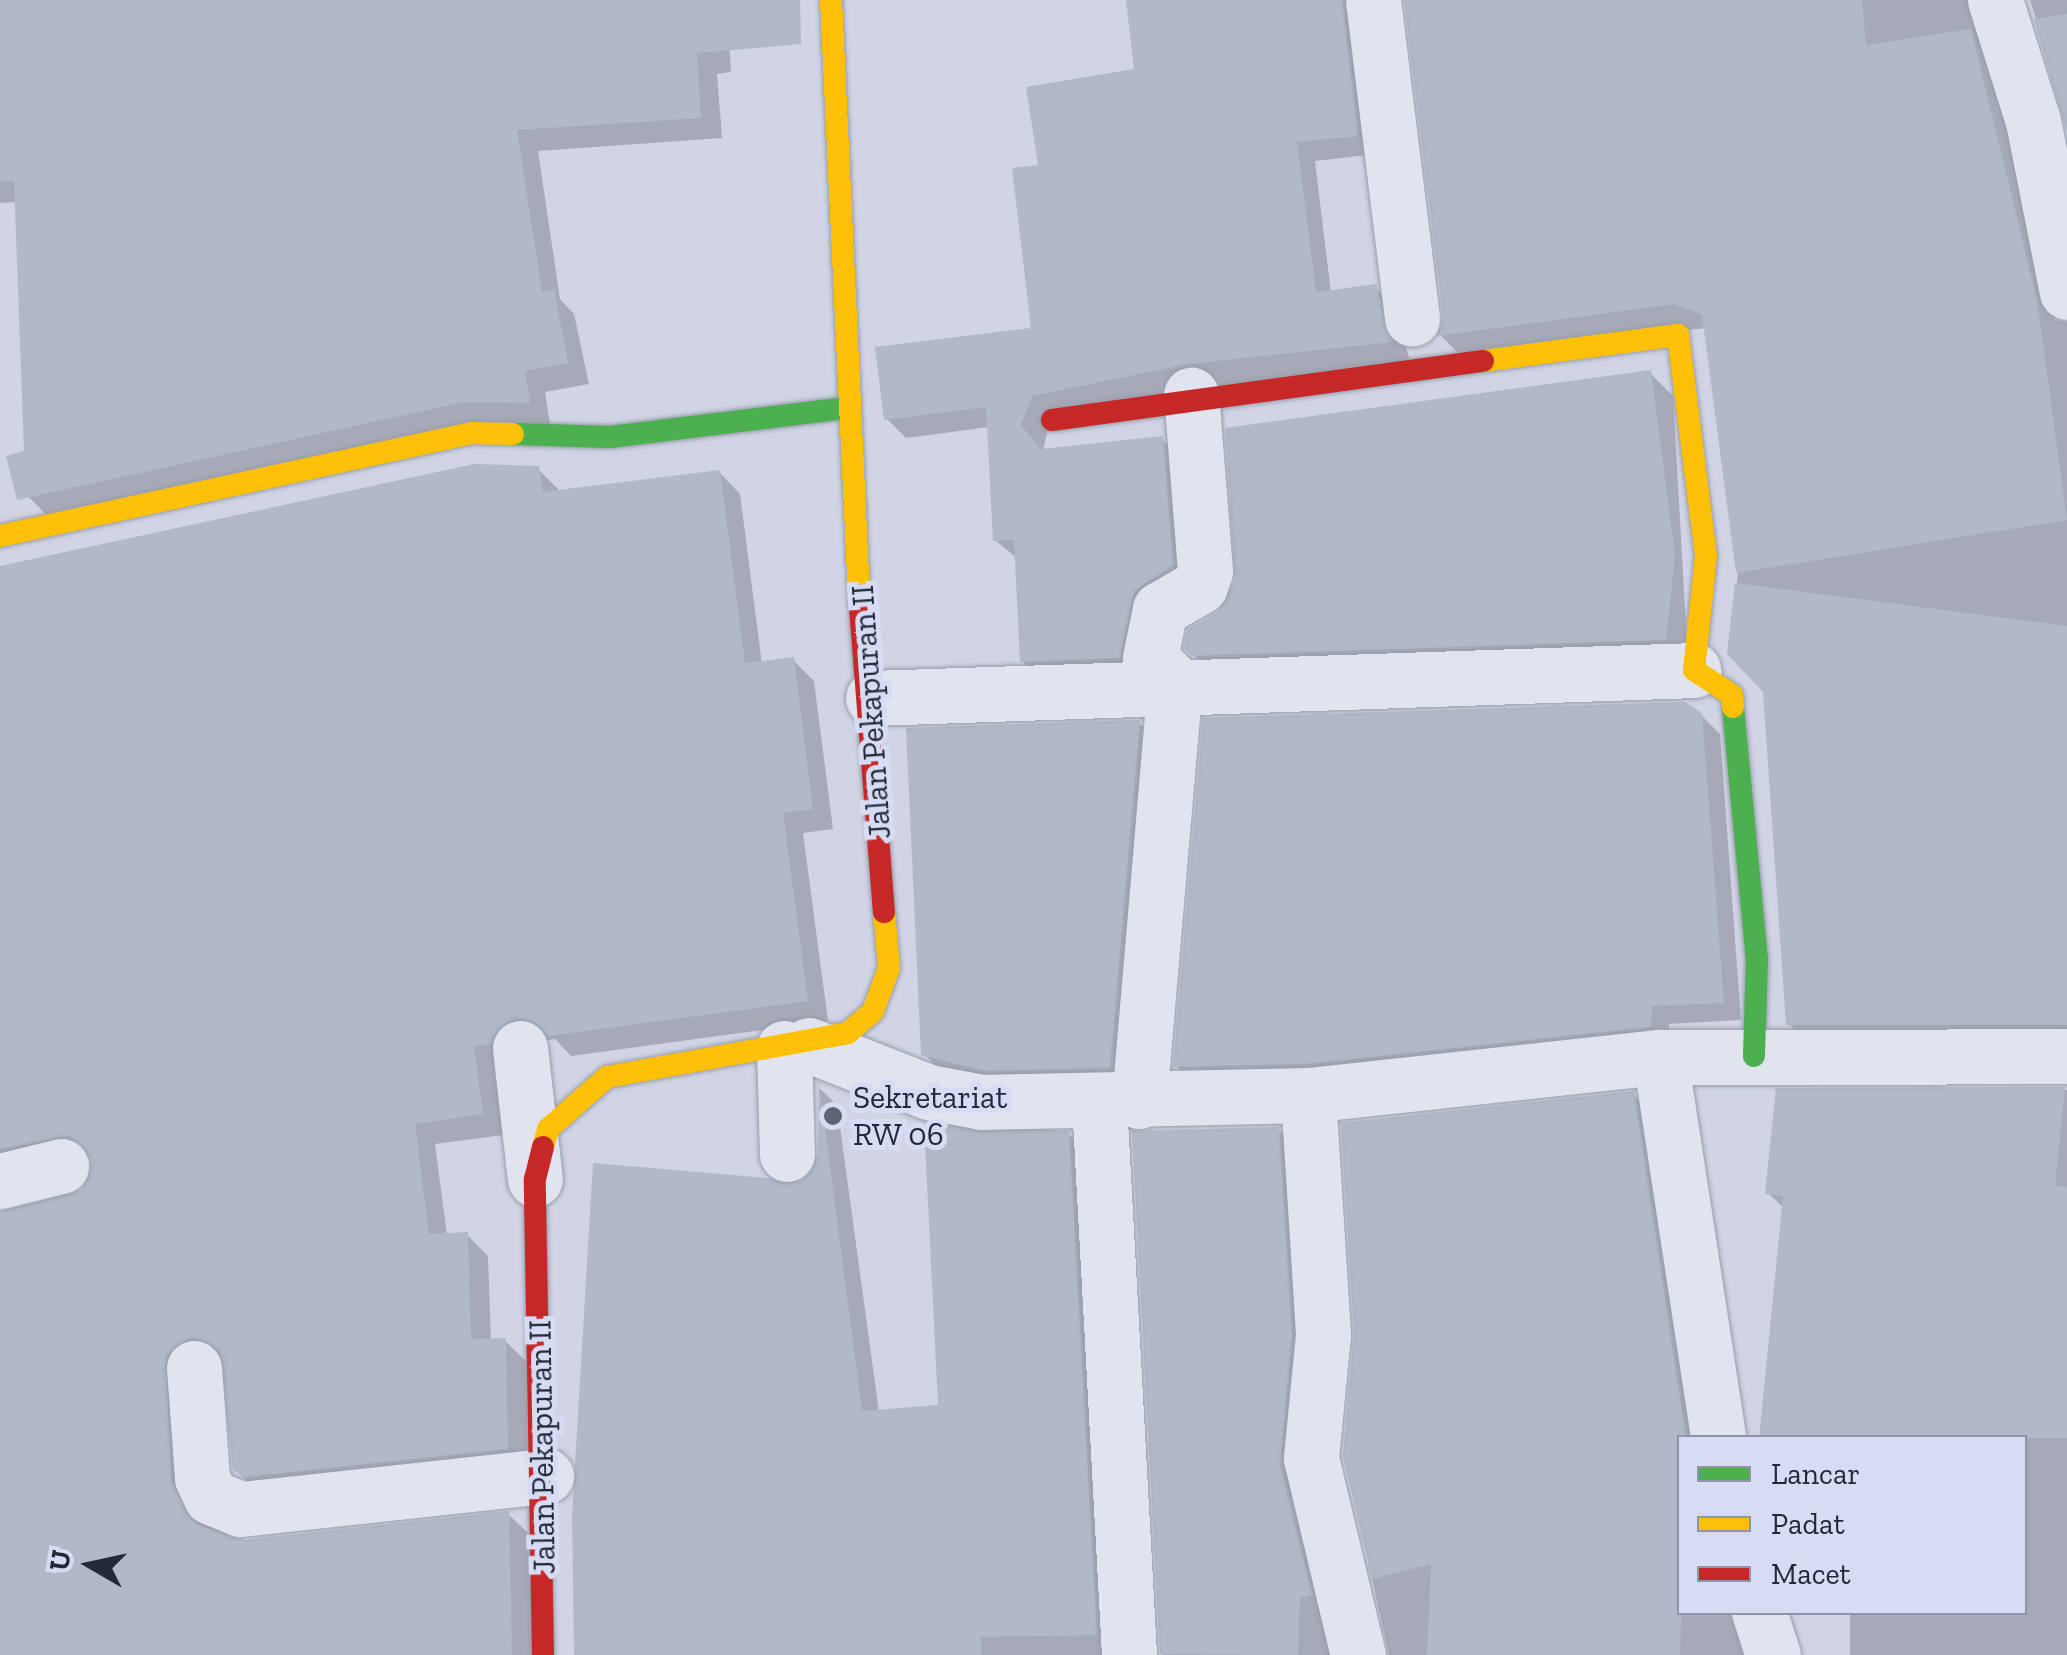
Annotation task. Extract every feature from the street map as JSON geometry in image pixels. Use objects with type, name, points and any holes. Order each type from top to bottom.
[{"type":"street","name":"Jalan Pekapuran II","points":[[535,1179],[548,1129],[607,1077],[796,1047],[848,1034],[872,1011],[889,968],[873,698],[845,408],[831,0]]},
{"type":"street","points":[[1373,0],[1412,319]]},
{"type":"street","points":[[1995,0],[2033,121],[2067,292]]},
{"type":"street","points":[[1052,420],[1192,395],[1678,335],[1706,556],[1694,670]]},
{"type":"street","points":[[1175,683],[1150,658],[1160,610],[1192,593],[1204,571],[1192,395]]},
{"type":"street","points":[[0,536],[470,433],[610,437],[845,408]]},
{"type":"street","points":[[873,698],[1175,683],[1694,670],[1732,695],[1757,959],[1754,1056]]},
{"type":"street","points":[[1129,1655],[1119,1102],[1175,683]]},
{"type":"street","points":[[787,1154],[796,1047],[930,1092],[1119,1102],[1308,1096],[1660,1057],[2067,1056]]},
{"type":"street","name":"Jalan Pekapuran II","points":[[520,1048],[535,1179],[546,1476],[543,1655]]},
{"type":"street","points":[[1660,1057],[1718,1435]]},
{"type":"street","points":[[1308,1096],[1323,1335],[1311,1458],[1358,1655]]},
{"type":"street","points":[[0,1181],[61,1166]]},
{"type":"street","points":[[194,1368],[202,1478],[210,1497],[241,1510],[546,1476]]},
{"type":"street","points":[[1760,1615],[1773,1655]]},
{"type":"building","points":[[0,0],[800,0],[801,44],[697,53],[701,118],[517,130],[542,292],[554,289],[568,363],[525,371],[530,403],[464,402],[17,500],[6,456],[24,451],[14,181],[0,182]]},
{"type":"building","points":[[1126,0],[1342,0],[1358,136],[1297,142],[1316,292],[1376,284],[1392,342],[1188,364],[1032,396],[1021,425],[1041,449],[1163,436],[1173,565],[1134,591],[1120,658],[1020,662],[1014,540],[993,541],[986,407],[884,420],[875,347],[1031,328],[1012,168],[1038,165],[1026,87],[1134,69]]},
{"type":"building","points":[[1404,0],[1862,0],[1866,45],[1971,29],[2037,300],[2067,520],[1736,573],[1702,315],[1674,304],[1437,336],[1443,315]]},
{"type":"building","points":[[2067,14],[2067,132],[2034,19]]},
{"type":"building","points":[[1651,370],[1675,556],[1666,640],[1192,656],[1184,648],[1188,629],[1217,612],[1235,580],[1225,428]]},
{"type":"building","points":[[474,464],[539,466],[543,492],[720,470],[745,663],[794,657],[813,809],[783,813],[808,1001],[548,1036],[516,1017],[490,1044],[474,1046],[483,1114],[415,1124],[429,1234],[468,1232],[471,1339],[506,1338],[508,1449],[245,1477],[233,1470],[220,1351],[191,1337],[166,1355],[171,1481],[198,1525],[244,1540],[509,1511],[512,1655],[0,1655],[0,1211],[82,1189],[91,1160],[69,1136],[0,1149],[0,566]]},
{"type":"building","points":[[1735,583],[2067,626],[2067,1025],[1786,1025],[1763,692],[1727,654]]},
{"type":"building","points":[[1685,702],[1702,713],[1724,1003],[1652,1006],[1651,1027],[1306,1064],[1173,1067],[1203,718]]},
{"type":"building","points":[[1140,720],[1110,1068],[985,1071],[921,1055],[906,728]]},
{"type":"building","points":[[819,1082],[862,1411],[938,1405],[924,1123],[1069,1131],[1097,1635],[981,1637],[981,1655],[574,1655],[572,1515],[593,1163],[802,1181],[818,1154]]},
{"type":"building","points":[[2065,1087],[2055,1186],[2067,1187],[2067,1438],[1759,1435],[1783,1196],[1765,1194],[1776,1088]]},
{"type":"building","points":[[1634,1091],[1686,1435],[1677,1435],[1680,1655],[1427,1655],[1431,1564],[1372,1579],[1343,1456],[1354,1333],[1341,1123]]},
{"type":"building","points":[[1279,1127],[1292,1334],[1280,1465],[1312,1595],[1300,1598],[1298,1655],[1160,1654],[1132,1131]]},
{"type":"traffic: fast","points":[[513,434],[610,437],[845,408]]},
{"type":"traffic: fast","points":[[1733,707],[1757,959],[1754,1056]]},
{"type":"traffic: slow","points":[[831,0],[859,595]]},
{"type":"traffic: slow","points":[[1483,361],[1678,335],[1706,556],[1694,670],[1732,695],[1733,707]]},
{"type":"traffic: slow","points":[[0,536],[471,433],[513,434]]},
{"type":"traffic: slow","points":[[543,1147],[548,1129],[607,1077],[848,1033],[873,1011],[889,968],[884,912]]},
{"type":"traffic: jam","points":[[1052,420],[1483,361]]},
{"type":"traffic: jam","points":[[859,595],[884,912]]},
{"type":"traffic: jam","points":[[543,1147],[535,1179],[543,1655]]},
{"type":"place","name":"Sekretariat RW 06","points":[[833,1116]]}]
